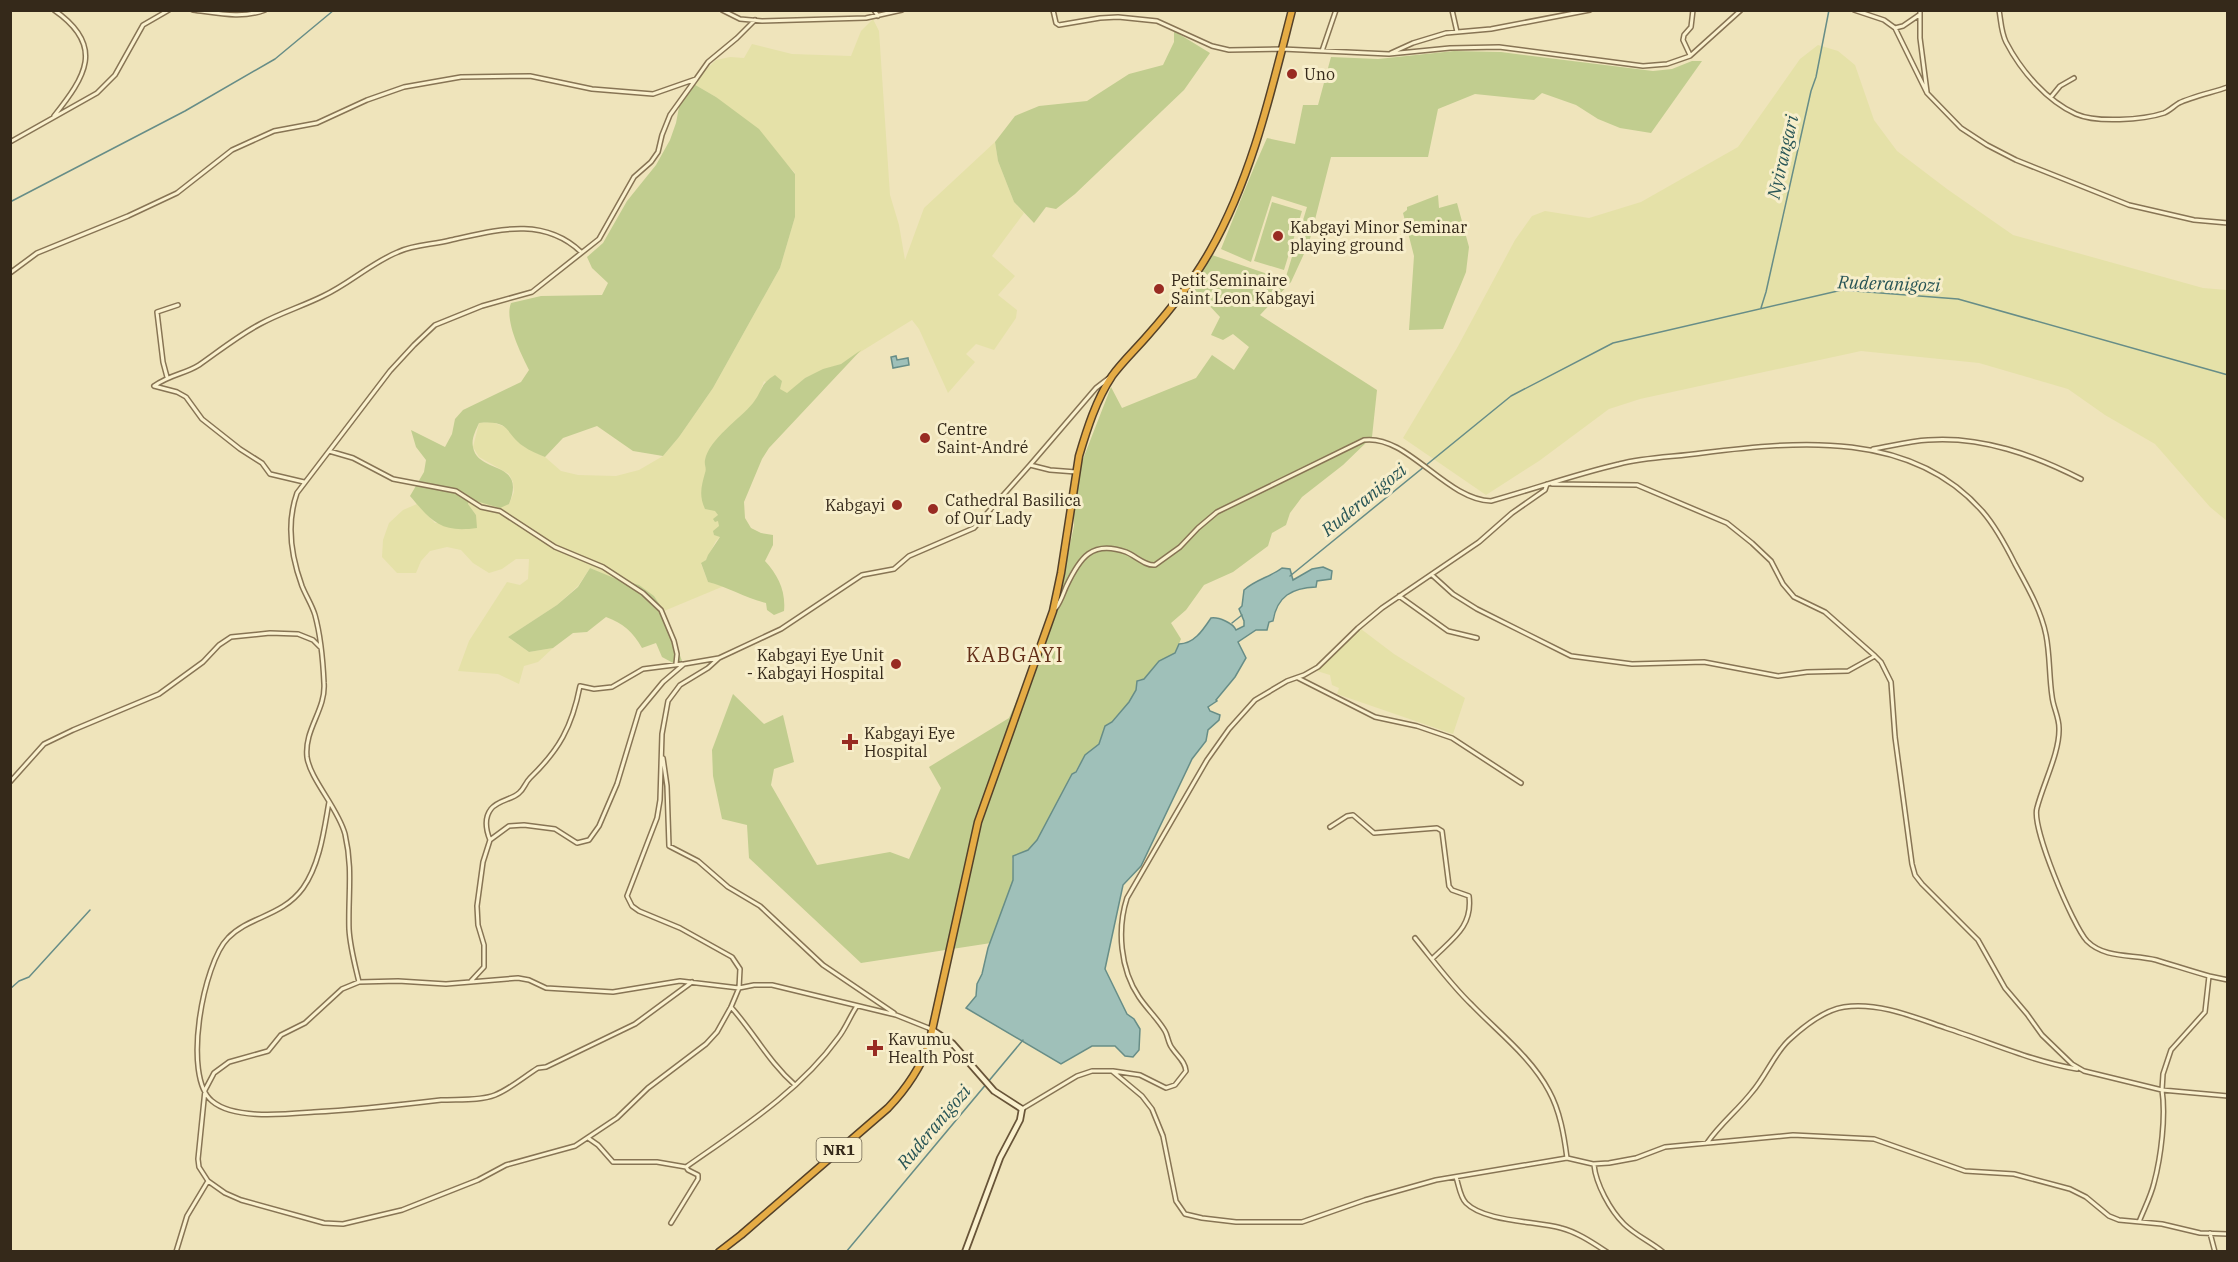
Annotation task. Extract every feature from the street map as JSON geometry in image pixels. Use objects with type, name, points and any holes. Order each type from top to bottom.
[{"type":"highway","name":"NR1","points":[[719,1251],[741,1235],[897,1098],[908,1086],[923,1060],[978,822],[1053,611],[1084,437],[1102,394],[1113,375],[1180,296],[1210,251],[1241,187],[1257,141],[1292,10]]},
{"type":"street","points":[[53,117],[79,83],[85,56],[82,39],[75,27],[54,10]]},
{"type":"street","points":[[10,142],[103,87],[123,63],[143,25],[169,10]]},
{"type":"street","points":[[193,10],[247,15],[265,10]]},
{"type":"street","points":[[722,10],[740,19],[755,20],[866,18],[902,10]]},
{"type":"street","points":[[874,10],[878,16]]},
{"type":"street","points":[[1053,10],[1059,25],[1100,18],[1144,19],[1166,24],[1212,46],[1229,50],[1282,49],[1389,54],[1450,48],[1499,47],[1643,66],[1667,64],[1690,56],[1741,10]]},
{"type":"street","points":[[1322,51],[1336,10]]},
{"type":"street","points":[[1452,10],[1457,32]]},
{"type":"street","points":[[1562,10],[1563,16]]},
{"type":"street","points":[[1389,54],[1428,38],[1457,32],[1491,29],[1590,10]]},
{"type":"street","points":[[1690,56],[1683,40],[1691,27],[1693,10]]},
{"type":"street","points":[[1854,10],[1884,20],[1894,28],[1927,93],[1961,128],[1987,145],[2022,163],[2140,209],[2194,220],[2228,223]]},
{"type":"street","points":[[1999,10],[2006,42],[2026,72],[2040,88],[2078,115],[2112,119],[2163,113],[2187,100],[2228,87]]},
{"type":"street","points":[[1894,28],[1903,26],[1920,13]]},
{"type":"street","points":[[1920,13],[1920,38],[1927,93]]},
{"type":"street","points":[[359,982],[350,933],[350,858],[340,820],[307,756],[308,736],[322,707],[325,692],[315,615],[301,583],[291,541],[292,505],[304,482],[390,370],[435,326],[482,306],[532,292],[599,239],[634,177],[651,162],[658,152],[670,115],[708,62],[755,20]]},
{"type":"street","points":[[10,273],[37,253],[128,216],[177,193],[231,150],[273,131],[317,123],[331,118],[367,100],[404,87],[461,77],[522,76],[592,89],[653,94],[696,79]]},
{"type":"street","points":[[2051,97],[2060,86],[2074,78]]},
{"type":"street","points":[[304,482],[270,474],[262,463],[240,449],[202,418],[183,395],[154,386],[167,377],[194,368],[257,326],[324,296],[379,261],[412,246],[449,241],[504,229],[535,229],[556,234],[581,252]]},
{"type":"street","points":[[167,377],[157,312],[178,305]]},
{"type":"street","points":[[490,840],[486,829],[489,812],[494,806],[519,794],[527,781],[549,760],[569,728],[575,713],[580,686],[594,689],[612,687],[643,669],[719,658],[781,629],[862,574],[894,569],[909,556],[974,528],[1096,388],[1113,375]]},
{"type":"street","points":[[1053,611],[1060,603],[1077,567],[1095,549],[1101,547],[1117,549],[1134,555],[1147,564],[1155,565],[1180,548],[1217,512],[1364,440],[1394,446],[1471,496],[1486,501],[1622,463],[1799,444],[1872,449],[1927,440],[1962,440],[1999,447],[2048,462],[2081,479]]},
{"type":"street","points":[[1872,449],[1921,466],[1955,486],[1973,502],[1996,531],[2032,598],[2045,633],[2052,698],[2059,725],[2059,740],[2045,780],[2036,818],[2047,859],[2080,931],[2091,944],[2104,951],[2152,959],[2228,980]]},
{"type":"street","points":[[329,451],[353,458],[393,479],[456,491],[481,507],[500,511],[555,547],[603,567],[643,593],[661,610],[674,641],[676,664]]},
{"type":"street","points":[[1030,465],[1050,470],[1076,472]]},
{"type":"street","points":[[964,1251],[1000,1158],[1020,1120],[1022,1109],[1077,1076],[1092,1071],[1140,1075],[1166,1088],[1174,1084],[1186,1071],[1185,1064],[1170,1046],[1166,1032],[1138,995],[1131,981],[1121,949],[1124,906],[1198,774],[1229,729],[1259,697],[1318,667],[1358,628],[1479,542],[1512,513],[1545,490],[1549,484]]},
{"type":"street","points":[[1549,484],[1638,485],[1727,523],[1771,561],[1783,584],[1794,597],[1825,612],[1881,662],[1891,682],[1901,790],[1915,875],[1928,891],[1974,935],[2005,988],[2042,1035],[2077,1069]]},
{"type":"street","points":[[1432,575],[1464,601],[1571,656],[1632,664],[1704,662],[1778,676],[1807,672],[1848,671],[1875,656]]},
{"type":"street","points":[[1400,596],[1448,631],[1477,638]]},
{"type":"street","points":[[10,782],[44,744],[159,694],[209,657],[219,645],[231,638],[254,634],[298,634],[313,640],[321,649]]},
{"type":"street","points":[[719,658],[708,668],[680,685],[668,701],[657,818],[628,890],[629,901],[639,911],[680,928],[732,957],[740,969],[739,988],[731,1007],[717,1032],[706,1044],[648,1088],[617,1118],[588,1138],[563,1150],[506,1166],[478,1180],[402,1210],[343,1224],[324,1223],[241,1200],[225,1193],[207,1180],[198,1162],[205,1090],[209,1078],[224,1064],[268,1051],[284,1033],[305,1023],[342,989],[359,982],[398,981],[446,984],[518,978],[529,980],[546,988],[613,992],[672,981],[739,988],[754,985],[783,987],[896,1015],[931,1029],[952,1043],[994,1091],[1022,1109]]},
{"type":"street","points":[[470,982],[484,967],[484,945],[478,925],[477,906],[483,862],[490,840],[509,826],[524,825],[555,829],[577,843],[589,840],[599,826],[617,784],[639,711],[663,682],[684,664]]},
{"type":"street","points":[[1298,678],[1375,717],[1417,726],[1452,738],[1521,783]]},
{"type":"street","points":[[662,753],[667,786],[669,846],[703,864],[728,887],[760,906],[823,964],[896,1015]]},
{"type":"street","points":[[329,800],[317,857],[304,887],[279,910],[235,932],[228,938],[212,966],[203,998],[197,1039],[198,1063],[205,1090],[212,1101],[226,1108],[257,1113],[353,1111],[495,1095],[538,1068],[546,1067],[635,1024],[692,982]]},
{"type":"street","points":[[1330,827],[1347,816],[1353,815],[1374,833],[1437,828],[1442,831],[1449,886],[1452,890],[1469,896],[1470,914],[1465,925],[1432,959]]},
{"type":"street","points":[[1416,938],[1470,1004],[1504,1036],[1544,1083],[1550,1092],[1562,1124],[1567,1158]]},
{"type":"street","points":[[2139,1222],[2152,1190],[2157,1169],[2162,1124],[2163,1074],[2171,1050],[2205,1012],[2209,976]]},
{"type":"street","points":[[686,1167],[795,1085],[838,1038],[857,1006]]},
{"type":"street","points":[[731,1007],[778,1069],[795,1085]]},
{"type":"street","points":[[1707,1143],[1754,1090],[1784,1045],[1822,1016],[1843,1007],[1894,1011],[1961,1032],[2034,1059],[2162,1090],[2228,1096]]},
{"type":"street","points":[[1112,1071],[1145,1099],[1156,1116],[1163,1136],[1176,1201],[1188,1216],[1225,1221],[1302,1222],[1414,1185],[1456,1177],[1567,1158],[1593,1164],[1625,1161],[1665,1147],[1793,1135],[1867,1138],[1965,1171],[2014,1174],[2070,1189],[2086,1197],[2109,1216],[2129,1222],[2162,1224],[2193,1232],[2228,1233]]},
{"type":"street","points":[[588,1138],[598,1145],[608,1158],[616,1162],[651,1162],[686,1167],[698,1175],[698,1179],[671,1223]]},
{"type":"street","points":[[1593,1164],[1597,1179],[1619,1218],[1628,1227],[1663,1251]]},
{"type":"street","points":[[1456,1177],[1462,1198],[1467,1205],[1480,1212],[1516,1221],[1562,1228],[1607,1251]]},
{"type":"street","points":[[176,1251],[187,1216],[207,1180]]},
{"type":"street","points":[[2210,1233],[2215,1251]]},
{"type":"shaded area","points":[[873,19],[879,31],[890,195],[899,225],[905,260],[924,208],[995,142],[998,161],[1014,202],[1024,213],[992,256],[1015,276],[998,295],[1017,310],[1016,318],[994,350],[976,344],[966,354],[975,362],[948,393],[919,329],[912,320],[841,364],[805,378],[787,394],[764,381],[752,405],[713,445],[705,460],[707,469],[702,485],[718,515],[721,536],[701,564],[708,582],[724,586],[664,611],[654,596],[590,568],[578,586],[557,605],[508,637],[529,652],[553,648],[538,662],[524,666],[519,684],[498,674],[458,671],[469,641],[507,582],[520,585],[528,579],[529,559],[516,559],[502,569],[489,573],[473,563],[461,550],[447,547],[430,551],[421,561],[416,573],[397,573],[382,557],[383,540],[389,523],[403,510],[417,504],[435,523],[476,515],[468,504],[469,499],[509,504],[514,492],[509,474],[479,457],[473,447],[479,423],[492,422],[508,428],[523,446],[545,457],[561,471],[578,475],[616,476],[639,470],[663,456],[713,388],[780,268],[795,217],[795,173],[716,97],[692,83],[716,60],[730,57],[744,58],[752,44],[792,54],[851,56],[861,31]]},
{"type":"shaded area","points":[[1818,45],[1838,51],[1855,65],[1874,120],[1897,151],[2013,235],[2203,288],[2227,290],[2227,521],[2210,507],[2155,444],[2105,415],[2068,389],[1979,363],[1861,351],[1640,399],[1609,409],[1539,461],[1486,495],[1403,438],[1457,348],[1515,240],[1532,216],[1545,211],[1589,218],[1641,202],[1738,147],[1800,59]]},
{"type":"shaded area","points":[[1361,629],[1394,654],[1465,698],[1453,734],[1337,694],[1339,688],[1332,685],[1330,675],[1317,671]]},
{"type":"green space","points":[[1174,31],[1210,53],[1184,90],[1075,194],[1056,209],[1046,207],[1034,223],[1014,202],[998,161],[995,142],[1015,116],[1039,106],[1087,101],[1129,74],[1163,65],[1174,42]]},
{"type":"green space","points":[[1454,51],[1501,52],[1653,71],[1672,69],[1692,61],[1702,61],[1651,133],[1620,128],[1598,119],[1576,105],[1542,93],[1534,100],[1475,94],[1438,109],[1428,157],[1331,157],[1309,243],[1291,282],[1260,315],[1377,390],[1372,437],[1343,465],[1302,497],[1290,513],[1286,525],[1272,533],[1268,546],[1233,572],[1204,585],[1186,610],[1171,623],[1181,639],[1175,653],[1159,661],[1144,679],[1138,680],[1136,690],[1129,702],[1112,722],[1105,726],[1099,744],[1082,760],[1037,840],[1029,850],[1012,858],[1013,880],[991,943],[861,963],[749,858],[747,825],[722,819],[713,776],[712,750],[733,694],[764,724],[783,715],[794,762],[774,769],[771,785],[817,865],[890,852],[909,859],[941,788],[929,767],[1009,718],[1055,614],[1074,526],[1074,482],[1111,387],[1122,408],[1196,378],[1212,355],[1234,370],[1249,347],[1233,334],[1223,340],[1211,335],[1220,317],[1192,287],[1212,255],[1285,280],[1307,207],[1272,196],[1251,262],[1221,249],[1267,138],[1295,144],[1303,105],[1318,105],[1331,57],[1378,59]]},
{"type":"green space","points":[[692,83],[716,97],[759,129],[795,174],[795,217],[780,268],[713,388],[663,456],[633,451],[597,426],[563,438],[545,457],[523,446],[502,425],[479,423],[473,438],[473,447],[477,456],[500,469],[512,480],[513,490],[509,504],[500,508],[469,499],[468,504],[476,515],[477,528],[454,529],[438,524],[410,496],[424,472],[426,460],[416,447],[411,430],[445,447],[452,434],[455,419],[463,410],[521,382],[529,370],[512,327],[509,310],[511,303],[541,296],[602,295],[608,283],[592,268],[587,257],[603,243],[627,201],[656,165],[670,140],[680,102]]},
{"type":"green space","points":[[1438,195],[1439,208],[1457,203],[1469,247],[1466,272],[1443,329],[1409,330],[1414,256],[1403,213],[1407,207]]},
{"type":"green space","name":"Kabgayi Minor Seminar playing ground","points":[[1272,202],[1302,211],[1284,270],[1254,261]]},
{"type":"green space","points":[[861,350],[769,448],[744,502],[745,518],[751,528],[773,535],[773,545],[765,561],[774,572],[784,597],[784,611],[774,615],[767,610],[766,603],[708,582],[701,563],[706,560],[720,537],[714,535],[713,531],[719,526],[718,521],[715,522],[713,519],[718,515],[715,511],[705,509],[701,496],[706,470],[705,460],[712,444],[753,403],[770,378],[775,375],[782,381],[780,389],[787,393],[805,378],[823,369],[841,364]]},
{"type":"green space","points":[[590,568],[639,585],[654,596],[664,611],[682,661],[675,664],[662,657],[656,643],[642,648],[627,629],[606,617],[587,632],[573,633],[553,648],[529,652],[508,637],[557,605],[578,587]]},
{"type":"water","points":[[896,356],[897,360],[908,358],[909,365],[893,368],[891,357]]},
{"type":"water","points":[[1323,567],[1332,571],[1331,579],[1317,581],[1316,587],[1300,589],[1287,595],[1278,605],[1273,621],[1269,622],[1267,630],[1256,630],[1238,642],[1246,658],[1217,701],[1208,707],[1210,711],[1220,715],[1219,720],[1208,730],[1206,741],[1192,759],[1141,866],[1123,885],[1105,969],[1127,1014],[1134,1019],[1140,1029],[1139,1050],[1133,1057],[1125,1056],[1115,1046],[1092,1046],[1061,1064],[966,1008],[976,996],[977,984],[982,974],[988,948],[1013,880],[1013,856],[1028,850],[1037,840],[1072,774],[1076,772],[1085,755],[1099,744],[1105,726],[1112,722],[1129,702],[1136,690],[1137,681],[1144,679],[1159,661],[1175,653],[1179,644],[1194,639],[1211,618],[1225,621],[1236,630],[1244,626],[1239,609],[1242,606],[1244,590],[1253,584],[1282,568],[1290,569],[1293,580],[1312,569]]},
{"type":"waterway","points":[[10,202],[185,111],[275,59],[334,10]]},
{"type":"waterway","name":"Nyirangari","points":[[1761,308],[1816,77],[1829,10]]},
{"type":"waterway","name":"Ruderanigozi","points":[[1290,576],[1511,396],[1613,343],[1842,290],[1958,299],[2228,375]]},
{"type":"waterway","name":"Ruderanigozi","points":[[1232,623],[1242,615]]},
{"type":"waterway","points":[[10,989],[19,981],[29,977],[90,910]]},
{"type":"waterway","name":"Ruderanigozi","points":[[846,1252],[1023,1040]]},
{"type":"place","name":"Uno","points":[[1292,74]]},
{"type":"place","name":"Kabgayi Minor Seminar playing ground","points":[[1278,236]]},
{"type":"place","name":"Petit Seminaire Saint Leon Kabgayi","points":[[1159,289]]},
{"type":"place","name":"Centre Saint-André","points":[[925,438]]},
{"type":"place","name":"Kabgayi","points":[[897,505]]},
{"type":"place","name":"Cathedral Basilica of Our Lady","points":[[933,509]]},
{"type":"place","name":"Kabgayi Eye Unit - Kabgayi Hospital","points":[[896,664]]},
{"type":"place","name":"Kabgayi Eye Hospital","points":[[850,742]]},
{"type":"place","name":"Kavumu Health Post","points":[[875,1048]]},
{"type":"district","name":"KABGAYI","points":[[1015,655]]}]
